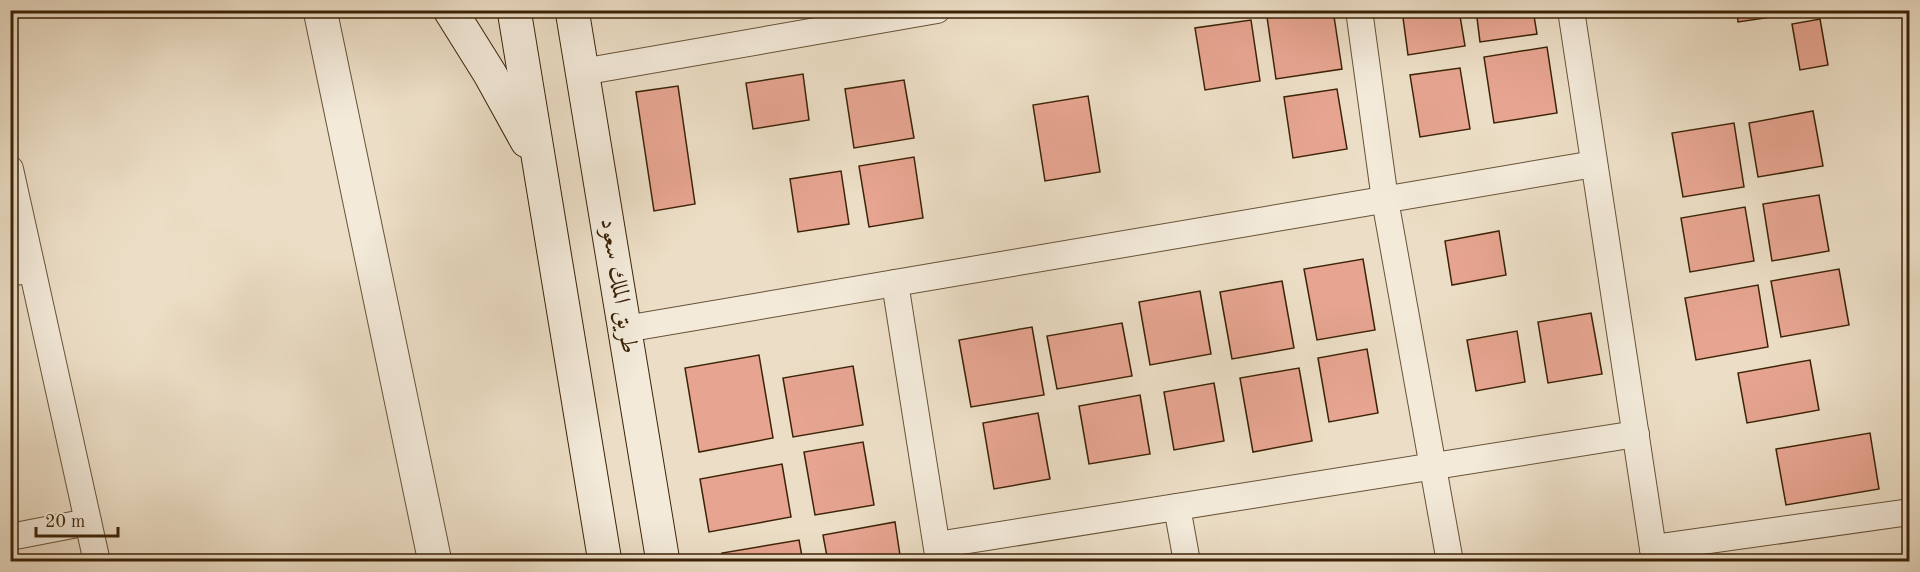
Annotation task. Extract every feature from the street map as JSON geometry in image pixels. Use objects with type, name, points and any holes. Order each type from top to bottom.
[{"type":"main road","points":[[320,10],[435,561]]},
{"type":"main road","points":[[450,10],[490,74],[539,163]]},
{"type":"main road","points":[[514,10],[605,561]]},
{"type":"main road","name":"طريق الملك سعود","points":[[572,10],[663,561]]},
{"type":"street","points":[[582,72],[937,10]]},
{"type":"street","points":[[1359,10],[1385,200],[1450,561]]},
{"type":"street","points":[[1571,10],[1654,555],[1910,512]]},
{"type":"street","points":[[625,329],[1594,164]]},
{"type":"street","points":[[10,169],[21,271],[97,561]]},
{"type":"street","points":[[895,283],[938,553],[1177,507],[1636,434]]},
{"type":"street","points":[[1177,507],[1187,561]]},
{"type":"street","points":[[10,537],[88,522]]},
{"type":"building","points":[[1266,10],[1333,10],[1342,69],[1276,79]]},
{"type":"building","points":[[1402,10],[1459,10],[1465,46],[1408,55]]},
{"type":"building","points":[[1476,10],[1533,10],[1537,34],[1480,42]]},
{"type":"building","points":[[1737,10],[1791,10],[1791,14],[1738,22]]},
{"type":"building","points":[[1820,19],[1828,65],[1800,70],[1792,24]]},
{"type":"building","points":[[1251,20],[1260,81],[1205,90],[1195,28]]},
{"type":"building","points":[[1547,47],[1557,113],[1494,123],[1484,57]]},
{"type":"building","points":[[1460,68],[1470,129],[1420,137],[1410,75]]},
{"type":"building","points":[[803,74],[809,120],[753,129],[746,83]]},
{"type":"building","points":[[904,80],[914,138],[854,148],[845,89]]},
{"type":"building","points":[[678,86],[695,204],[654,211],[636,92]]},
{"type":"building","points":[[1337,89],[1347,149],[1293,158],[1284,97]]},
{"type":"building","points":[[1088,96],[1100,172],[1045,181],[1033,105]]},
{"type":"building","points":[[1813,111],[1823,166],[1758,177],[1749,123]]},
{"type":"building","points":[[1734,123],[1744,187],[1683,197],[1672,133]]},
{"type":"building","points":[[914,157],[923,218],[869,227],[859,166]]},
{"type":"building","points":[[841,171],[849,224],[798,232],[790,179]]},
{"type":"building","points":[[1819,195],[1829,251],[1772,261],[1763,204]]},
{"type":"building","points":[[1745,207],[1754,261],[1690,272],[1681,218]]},
{"type":"building","points":[[1499,231],[1506,275],[1452,285],[1445,241]]},
{"type":"building","points":[[1363,259],[1375,330],[1317,340],[1304,269]]},
{"type":"building","points":[[1839,269],[1849,325],[1781,337],[1771,281]]},
{"type":"building","points":[[1282,281],[1294,348],[1232,359],[1220,292]]},
{"type":"building","points":[[1758,285],[1768,347],[1696,360],[1685,298]]},
{"type":"building","points":[[1200,291],[1211,354],[1150,365],[1139,302]]},
{"type":"building","points":[[1591,313],[1602,374],[1548,383],[1538,322]]},
{"type":"building","points":[[1122,323],[1132,376],[1057,389],[1047,336]]},
{"type":"building","points":[[1032,327],[1044,395],[971,407],[959,340]]},
{"type":"building","points":[[1517,331],[1525,382],[1476,391],[1467,340]]},
{"type":"building","points":[[1367,349],[1378,413],[1329,422],[1318,358]]},
{"type":"building","points":[[759,355],[773,438],[699,452],[685,368]]},
{"type":"building","points":[[1810,360],[1819,410],[1747,423],[1738,373]]},
{"type":"building","points":[[853,366],[863,425],[793,437],[783,378]]},
{"type":"building","points":[[1299,368],[1312,441],[1253,452],[1240,378]]},
{"type":"building","points":[[1214,383],[1224,441],[1174,450],[1164,392]]},
{"type":"building","points":[[1140,395],[1150,454],[1089,464],[1079,406]]},
{"type":"building","points":[[1038,413],[1050,479],[994,489],[983,423]]},
{"type":"building","points":[[1870,433],[1879,489],[1786,505],[1776,449]]},
{"type":"building","points":[[863,442],[874,505],[815,515],[804,452]]},
{"type":"building","points":[[782,464],[791,517],[709,532],[700,479]]},
{"type":"building","points":[[895,522],[901,562],[828,562],[823,535]]},
{"type":"building","points":[[799,540],[803,562],[723,562],[722,553]]}]
